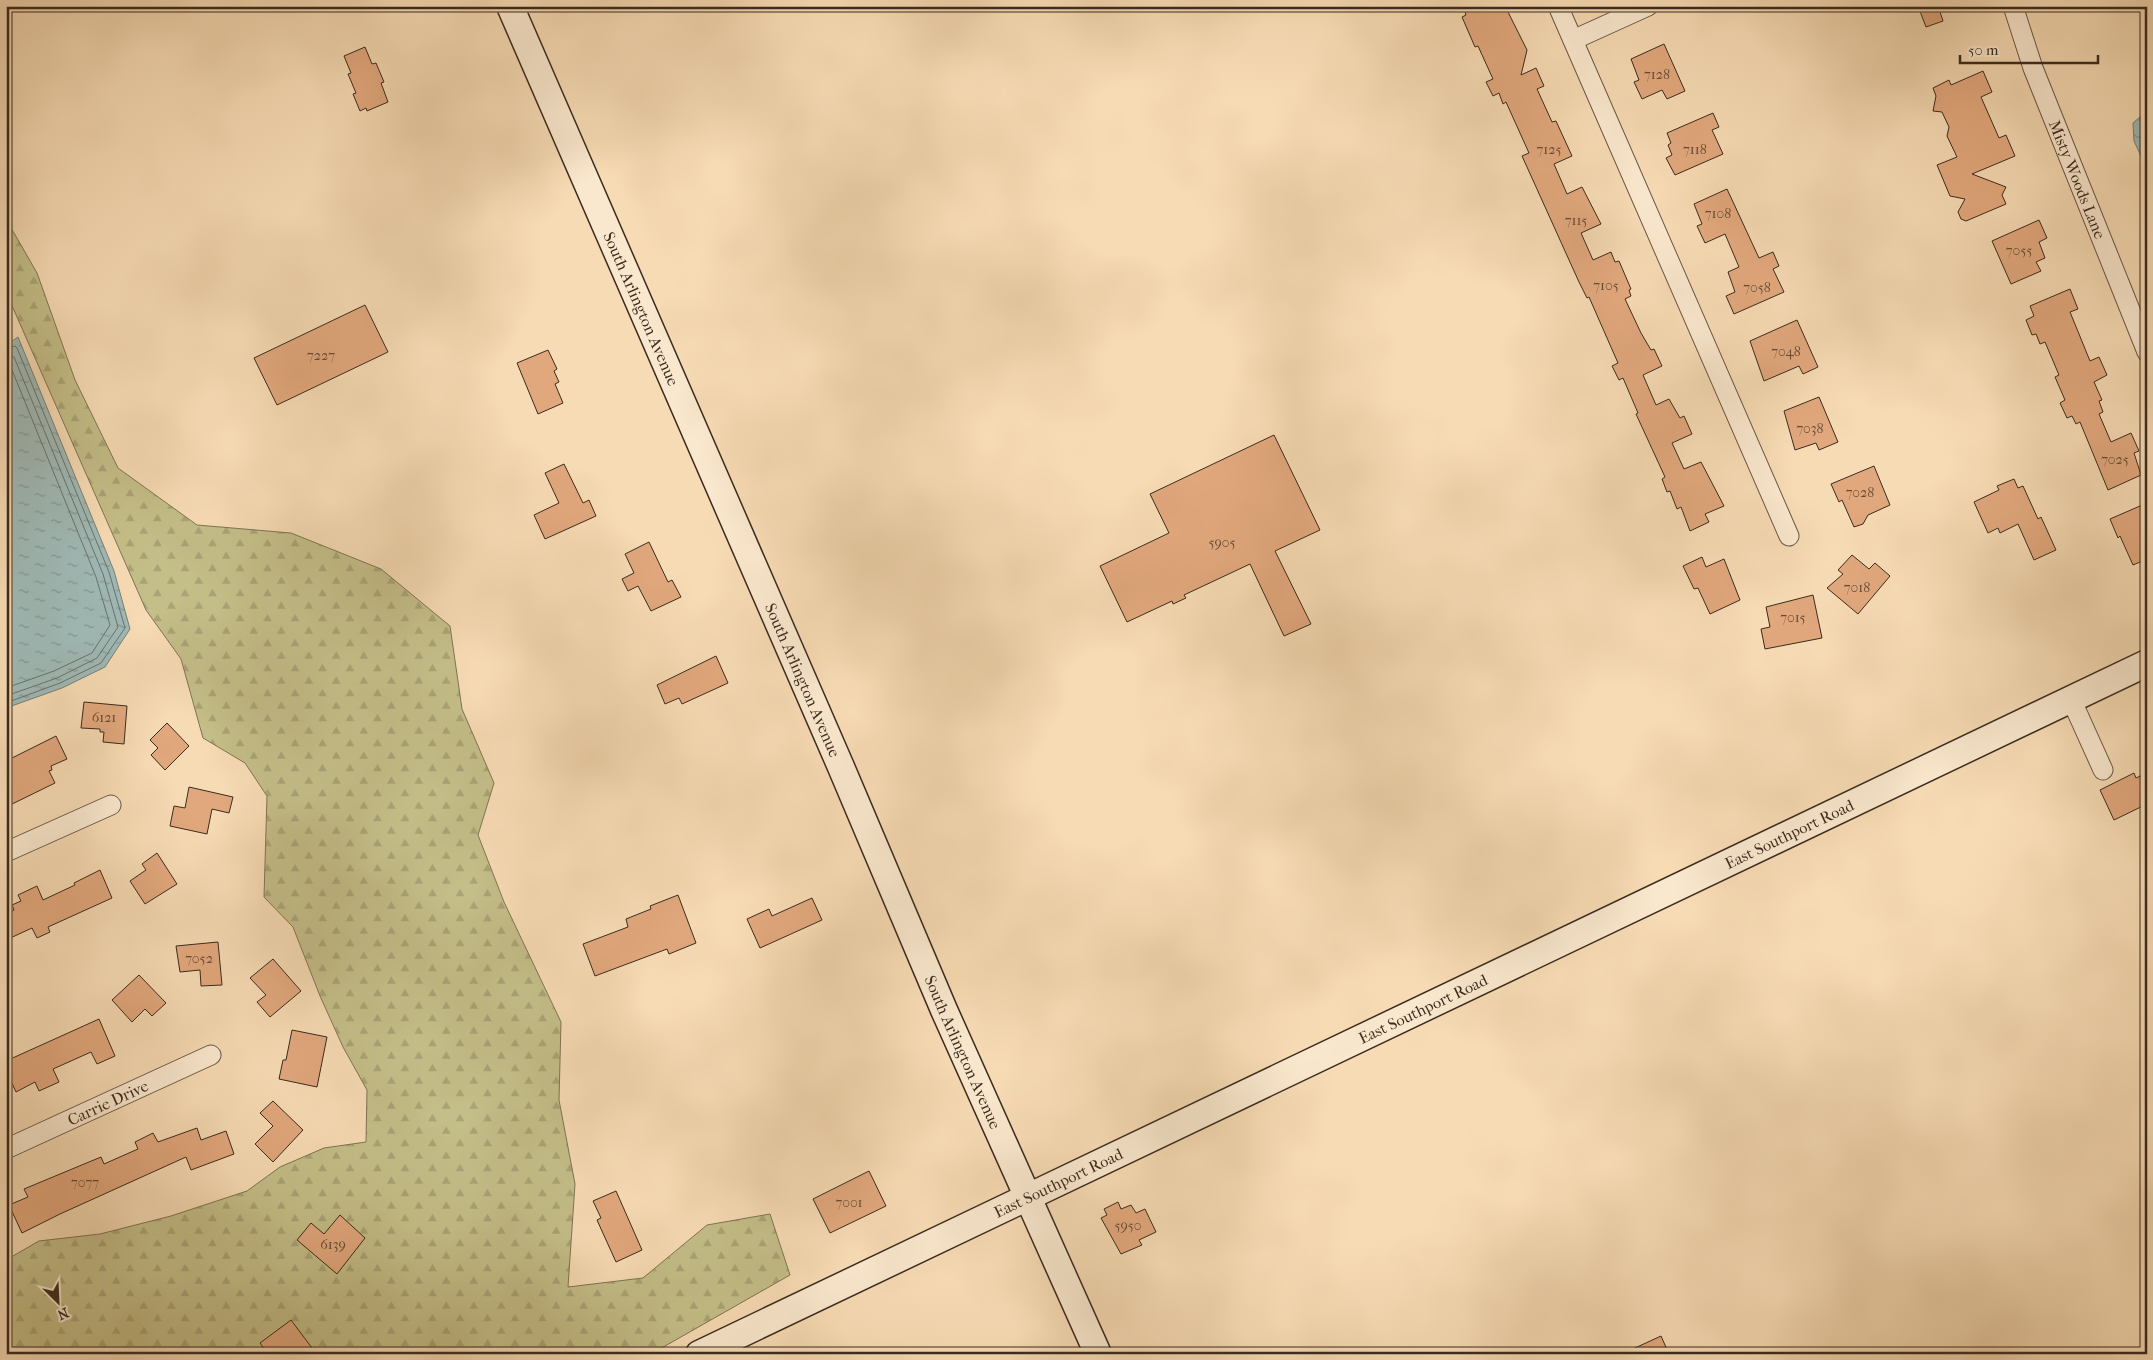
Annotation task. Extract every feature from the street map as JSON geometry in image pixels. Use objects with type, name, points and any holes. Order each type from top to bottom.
[{"type":"main road","name":"South Arlington Avenue","points":[[510,6],[841,767],[944,1010],[1098,1354]]},
{"type":"main road","name":"East Southport Road","points":[[699,1354],[2147,663]]},
{"type":"street","points":[[1558,6],[1789,536]]},
{"type":"street","points":[[1574,40],[1648,6]]},
{"type":"street","name":"Misty Woods Lane","points":[[2013,6],[2034,68],[2147,352]]},
{"type":"street","points":[[2071,699],[2103,770]]},
{"type":"street","points":[[6,852],[111,805]]},
{"type":"street","name":"Carrie Drive","points":[[6,1149],[211,1055]]},
{"type":"green space","points":[[6,219],[37,273],[75,380],[118,468],[197,525],[291,533],[381,569],[450,626],[462,709],[494,783],[478,835],[504,902],[561,1022],[559,1100],[575,1184],[568,1287],[643,1278],[707,1225],[770,1214],[790,1275],[651,1354],[6,1354],[6,1260],[39,1241],[100,1234],[171,1216],[247,1191],[280,1167],[324,1148],[366,1142],[367,1090],[343,1047],[320,996],[293,927],[264,897],[267,796],[245,763],[203,738],[181,659],[146,610],[6,292]]},
{"type":"water","points":[[2147,111],[2147,169],[2134,141],[2133,123]]},
{"type":"water","points":[[18,337],[114,571],[130,629],[105,667],[62,688],[6,708],[6,359],[8,344]]},
{"type":"building","points":[[1463,6],[1505,6],[1527,50],[1521,75],[1536,68],[1544,86],[1537,89],[1552,122],[1556,121],[1572,156],[1554,164],[1567,194],[1582,187],[1601,224],[1581,233],[1593,260],[1611,252],[1615,262],[1619,261],[1631,289],[1629,290],[1631,296],[1625,299],[1641,333],[1651,350],[1654,349],[1662,366],[1643,375],[1656,405],[1669,399],[1680,418],[1684,416],[1692,434],[1672,443],[1684,469],[1701,462],[1724,506],[1705,514],[1709,522],[1690,531],[1681,507],[1677,509],[1670,491],[1667,492],[1662,479],[1665,477],[1636,414],[1638,413],[1623,378],[1619,380],[1612,366],[1618,363],[1522,156],[1529,153],[1506,102],[1503,104],[1499,93],[1493,96],[1486,82],[1493,79],[1478,46],[1475,47],[1462,17],[1466,15]]},
{"type":"building","points":[[1918,6],[1938,6],[1943,21],[1926,27]]},
{"type":"building","points":[[1664,44],[1685,91],[1667,99],[1662,90],[1642,99],[1634,82],[1639,80],[1631,59]]},
{"type":"building","points":[[365,47],[372,64],[376,63],[384,82],[381,83],[388,102],[367,111],[366,108],[360,111],[353,94],[356,93],[348,74],[351,73],[344,56]]},
{"type":"building","points":[[1983,71],[1992,92],[1981,97],[1999,138],[2006,135],[2015,156],[1972,174],[2006,187],[2002,195],[2006,204],[1966,221],[1961,219],[1958,212],[1965,199],[1950,196],[1937,165],[1957,157],[1947,136],[1949,127],[1942,112],[1933,111],[1936,96],[1933,88],[1949,80],[1951,85]]},
{"type":"building","points":[[1713,113],[1719,127],[1712,130],[1723,154],[1675,175],[1666,158],[1672,155],[1668,145],[1671,143],[1667,133]]},
{"type":"building","points":[[1727,189],[1759,258],[1773,252],[1779,266],[1773,269],[1784,292],[1734,314],[1726,296],[1735,292],[1728,272],[1739,267],[1725,234],[1705,243],[1697,226],[1702,224],[1694,204]]},
{"type":"building","points":[[2039,220],[2047,238],[2039,242],[2045,258],[2036,262],[2041,271],[2011,284],[1992,241]]},
{"type":"building","points":[[2070,289],[2078,309],[2070,312],[2090,361],[2099,357],[2107,375],[2094,382],[2102,400],[2099,401],[2103,412],[2099,414],[2111,442],[2131,433],[2139,451],[2134,453],[2141,475],[2108,490],[2080,422],[2076,424],[2072,416],[2067,418],[2060,403],[2065,400],[2055,377],[2059,375],[2045,342],[2040,344],[2036,334],[2032,335],[2026,320],[2034,316],[2030,306]]},
{"type":"building","points":[[365,305],[388,352],[277,405],[254,358]]},
{"type":"building","points":[[1797,320],[1818,367],[1803,374],[1799,366],[1764,381],[1750,341]]},
{"type":"building","points":[[548,350],[557,369],[554,371],[559,382],[555,384],[563,403],[538,414],[517,363]]},
{"type":"building","points":[[1819,397],[1838,442],[1819,450],[1816,443],[1795,450],[1784,411]]},
{"type":"building","points":[[1274,435],[1320,530],[1275,551],[1311,624],[1284,636],[1250,564],[1184,595],[1186,598],[1173,604],[1172,601],[1127,622],[1100,566],[1169,533],[1150,494]]},
{"type":"building","points":[[564,464],[583,503],[589,500],[596,516],[545,539],[534,515],[559,503],[545,473]]},
{"type":"building","points":[[1874,466],[1890,505],[1868,515],[1863,524],[1854,527],[1842,500],[1839,502],[1831,484]]},
{"type":"building","points":[[2014,479],[2018,488],[2023,486],[2038,519],[2041,517],[2056,550],[2034,560],[2018,524],[2000,533],[1998,528],[1988,533],[1974,502],[1999,490],[1997,486]]},
{"type":"building","points":[[2147,503],[2147,559],[2133,565],[2110,519]]},
{"type":"building","points":[[649,542],[668,582],[672,580],[681,597],[651,611],[638,586],[628,591],[622,579],[634,573],[625,554]]},
{"type":"building","points":[[1852,555],[1869,569],[1875,563],[1890,576],[1858,614],[1827,588],[1843,574],[1838,570]]},
{"type":"building","points":[[1702,557],[1706,567],[1724,559],[1740,600],[1710,614],[1698,588],[1694,589],[1683,566]]},
{"type":"building","points":[[1813,595],[1822,638],[1765,649],[1761,629],[1770,627],[1766,607]]},
{"type":"building","points":[[716,656],[728,683],[682,704],[679,698],[665,704],[657,685]]},
{"type":"building","points":[[84,702],[127,706],[124,744],[103,742],[104,732],[100,732],[100,729],[81,728]]},
{"type":"building","points":[[167,723],[189,746],[165,770],[151,755],[158,748],[150,740]]},
{"type":"building","points":[[56,736],[67,759],[51,766],[52,770],[49,771],[55,783],[6,807],[6,761]]},
{"type":"building","points":[[2134,773],[2136,778],[2147,773],[2147,804],[2114,820],[2100,790]]},
{"type":"building","points":[[189,787],[233,797],[229,813],[212,809],[207,834],[170,826],[174,806],[185,808]]},
{"type":"building","points":[[157,853],[177,884],[145,904],[130,881],[146,870],[142,864]]},
{"type":"building","points":[[100,870],[112,898],[48,927],[50,932],[37,938],[32,928],[6,940],[6,914],[14,910],[12,905],[21,901],[18,895],[37,886],[43,900],[75,885],[74,883]]},
{"type":"building","points":[[678,895],[696,943],[669,954],[667,949],[595,976],[583,944],[628,927],[626,919],[651,909],[650,906]]},
{"type":"building","points":[[812,898],[822,920],[760,948],[747,919],[769,909],[772,916]]},
{"type":"building","points":[[218,942],[222,985],[201,986],[200,970],[180,972],[176,946]]},
{"type":"building","points":[[273,959],[301,991],[270,1017],[257,1002],[266,995],[250,978]]},
{"type":"building","points":[[139,975],[166,1003],[152,1016],[145,1009],[132,1022],[112,1000]]},
{"type":"building","points":[[99,1019],[115,1056],[97,1064],[91,1052],[53,1069],[59,1082],[39,1091],[35,1082],[16,1092],[6,1070],[6,1061]]},
{"type":"building","points":[[292,1030],[327,1037],[317,1087],[279,1079],[283,1060],[286,1060]]},
{"type":"building","points":[[273,1101],[303,1130],[273,1162],[255,1144],[273,1126],[260,1113]]},
{"type":"building","points":[[197,1128],[201,1140],[226,1131],[234,1154],[191,1170],[186,1157],[22,1233],[9,1205],[28,1197],[24,1189],[101,1157],[104,1164],[138,1149],[135,1142],[153,1133],[158,1142]]},
{"type":"building","points":[[869,1171],[886,1206],[830,1233],[813,1199]]},
{"type":"building","points":[[616,1191],[642,1250],[616,1262],[597,1220],[601,1218],[593,1201]]},
{"type":"building","points":[[1118,1202],[1121,1209],[1131,1205],[1136,1213],[1145,1209],[1156,1232],[1139,1240],[1142,1245],[1121,1254],[1101,1218],[1107,1215],[1104,1209]]},
{"type":"building","points":[[340,1215],[365,1238],[337,1274],[297,1240],[311,1223],[324,1234]]},
{"type":"building","points":[[291,1320],[312,1348],[304,1354],[268,1354],[260,1343]]},
{"type":"building","points":[[1661,1336],[1669,1354],[1622,1354]]}]
